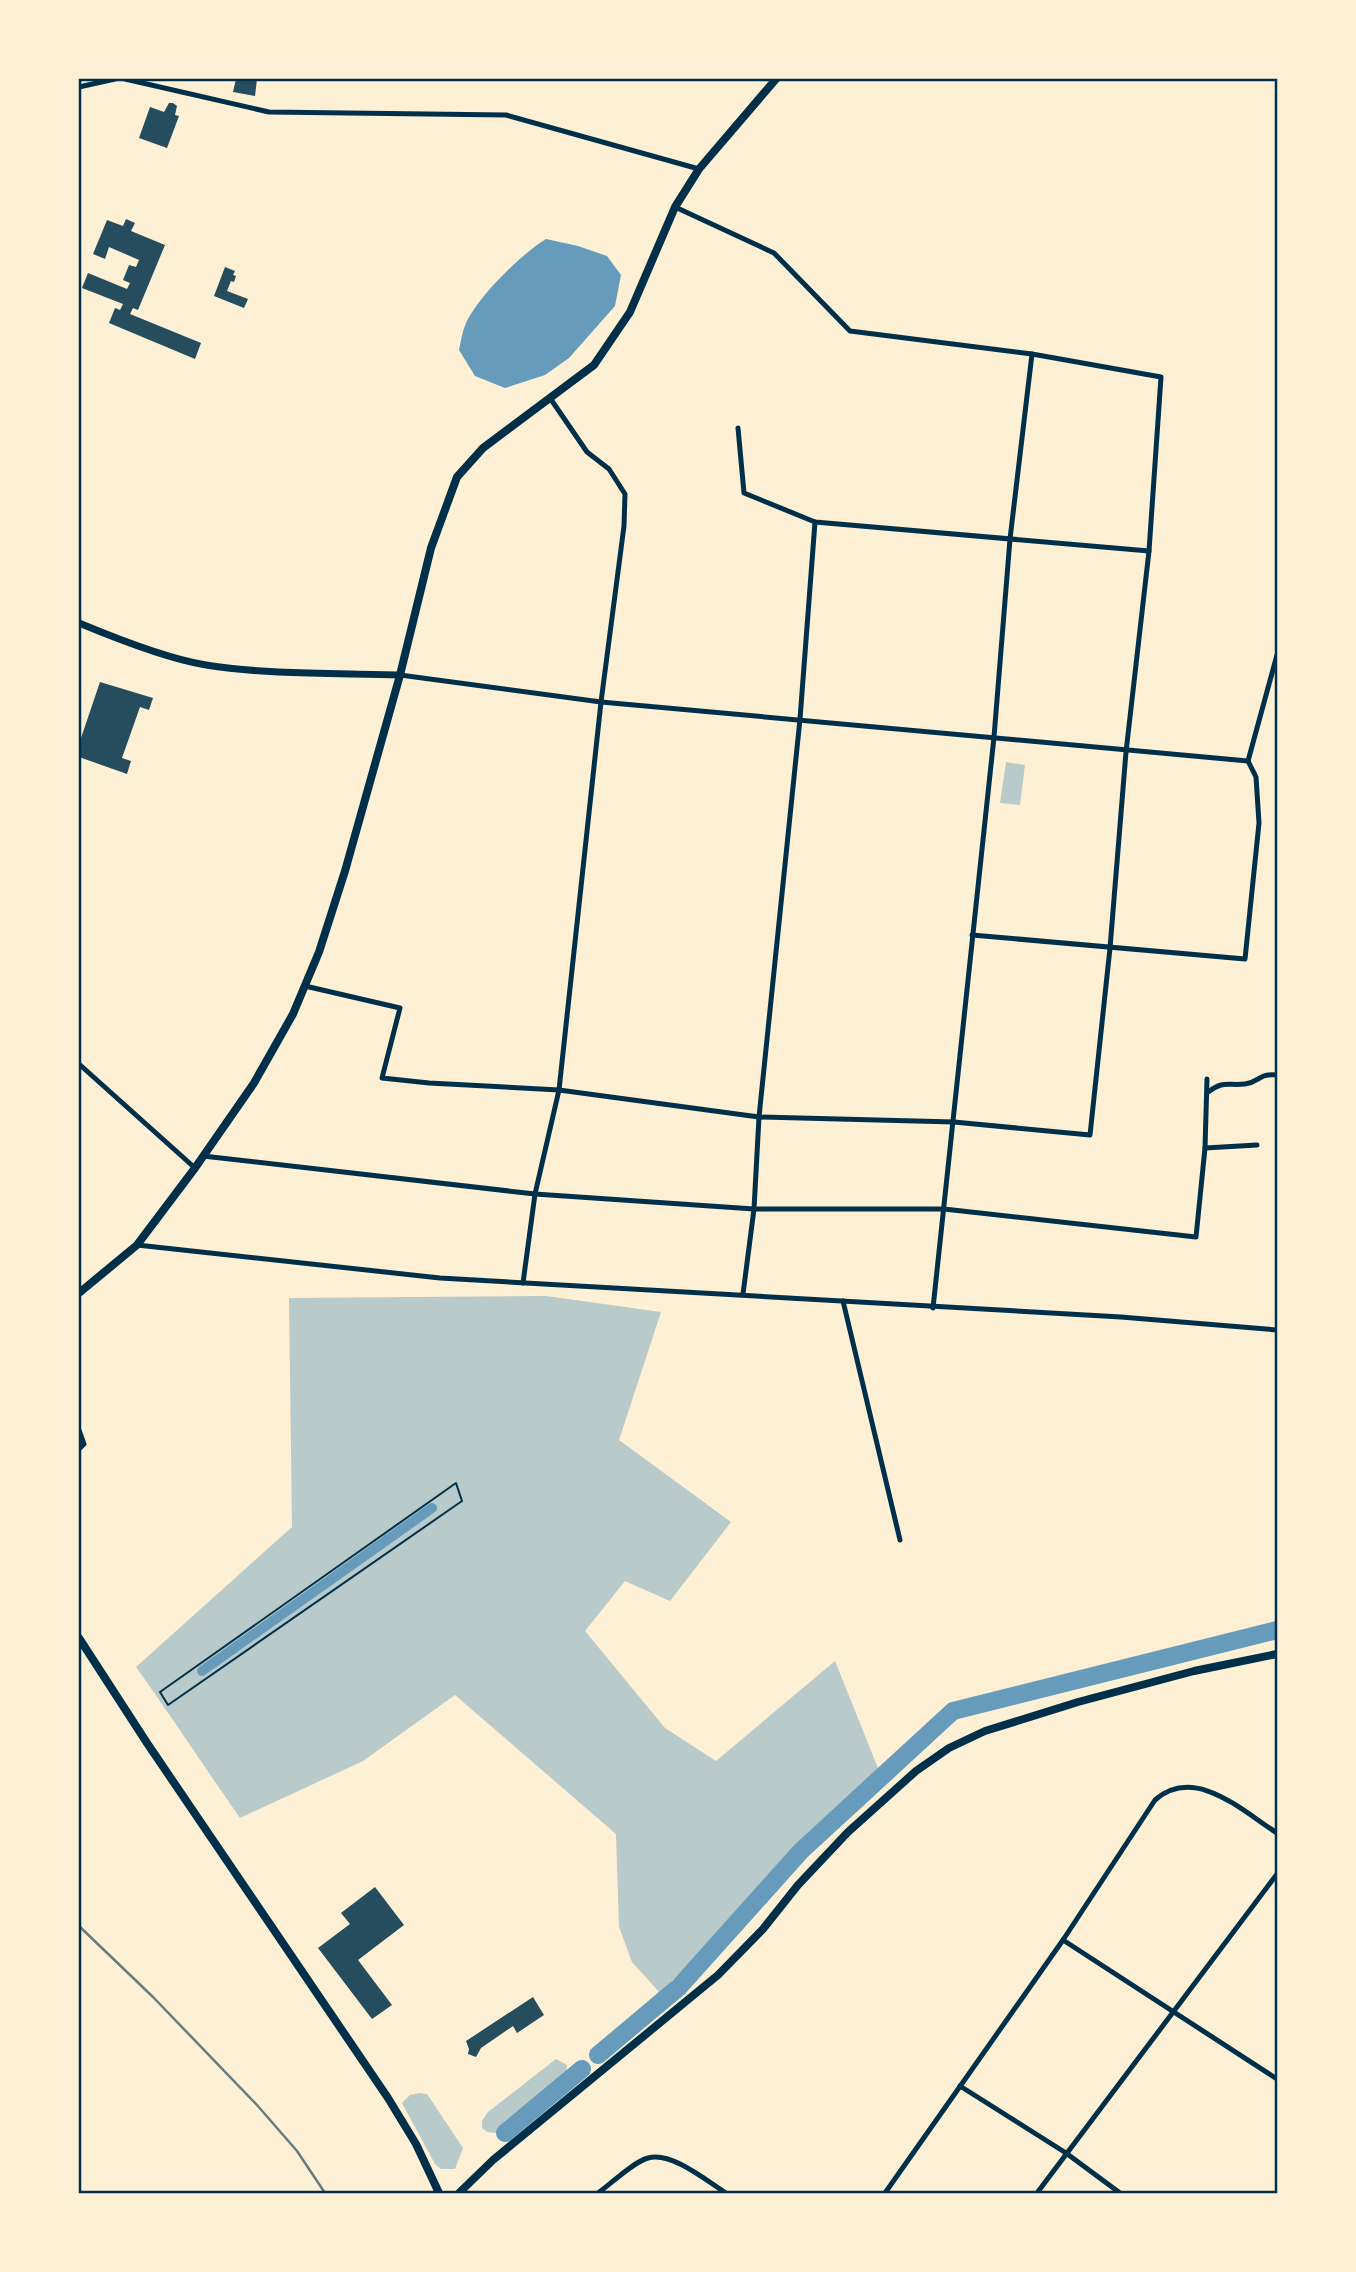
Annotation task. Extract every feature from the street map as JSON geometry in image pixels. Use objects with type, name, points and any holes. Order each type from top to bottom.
[{"type":"main road","points":[[79,1293],[137,1245],[254,1083],[293,1014],[318,952],[345,871],[400,674],[431,548],[457,477],[483,448],[594,365],[629,312],[675,207],[699,169],[776,79]]},
{"type":"main road","points":[[79,1638],[147,1743],[388,2098],[416,2144],[438,2191]]},
{"type":"main road","points":[[460,2192],[492,2160],[718,1975],[763,1929],[798,1885],[848,1832],[916,1771],[949,1748],[985,1731],[1078,1702],[1194,1671],[1277,1654]]},
{"type":"street","points":[[79,87],[115,79]]},
{"type":"street","points":[[125,79],[269,112],[506,115],[699,169]]},
{"type":"street","points":[[304,986],[400,1008],[382,1078],[559,1090],[759,1117],[954,1122],[1090,1135],[1111,948],[1126,751],[1149,551],[1161,377],[1032,354],[850,331],[774,253],[675,207]]},
{"type":"street","points":[[933,1308],[994,737],[1010,539],[1032,354]]},
{"type":"street","points":[[523,1283],[535,1194],[559,1090],[601,702],[624,526],[625,494],[609,469],[587,452],[550,398]]},
{"type":"street","points":[[738,428],[744,493],[815,522],[1149,551]]},
{"type":"street","points":[[743,1294],[754,1209],[759,1117],[800,719],[815,522]]},
{"type":"street","points":[[79,623],[136,645],[203,665],[261,671],[400,674],[601,702],[1248,761]]},
{"type":"street","points":[[972,935],[1245,959],[1259,823],[1256,777],[1248,761],[1277,655]]},
{"type":"street","points":[[79,1064],[195,1168]]},
{"type":"street","points":[[1208,1092],[1220,1083],[1248,1084],[1266,1074],[1277,1075]]},
{"type":"street","points":[[203,1157],[535,1194],[754,1209],[944,1209],[1196,1237],[1205,1148],[1207,1079]]},
{"type":"street","points":[[1205,1148],[1257,1145]]},
{"type":"street","points":[[137,1245],[440,1278],[1121,1317],[1277,1330]]},
{"type":"street","points":[[843,1301],[900,1540]]},
{"type":"street","points":[[79,1430],[84,1444],[79,1449]]},
{"type":"street","points":[[885,2193],[1063,1940],[1155,1800],[1164,1792],[1181,1787],[1199,1787],[1214,1793],[1277,1833]]},
{"type":"street","points":[[1037,2193],[1277,1874]]},
{"type":"street","points":[[1063,1940],[1277,2079]]},
{"type":"street","points":[[960,2086],[1066,2153],[1120,2193]]},
{"type":"street","points":[[598,2193],[645,2158],[658,2156],[670,2159],[726,2193]]},
{"type":"path","points":[[456,1483],[462,1501],[439,1516],[169,1705],[160,1692],[456,1483]]},
{"type":"shaded area","points":[[1006,762],[1025,765],[1020,805],[1000,803]]},
{"type":"shaded area","points":[[546,1296],[661,1312],[619,1440],[731,1522],[670,1601],[625,1581],[585,1631],[665,1728],[716,1761],[835,1661],[880,1773],[759,1891],[660,1993],[632,1962],[619,1927],[616,1834],[455,1695],[363,1761],[240,1818],[136,1667],[292,1527],[289,1298]]},
{"type":"shaded area","points":[[556,2059],[567,2065],[566,2073],[495,2133],[482,2128],[482,2121],[488,2112]]},
{"type":"shaded area","points":[[427,2094],[463,2148],[455,2169],[441,2169],[435,2164],[402,2103],[410,2095]]},
{"type":"water","points":[[546,239],[607,256],[621,275],[615,306],[569,358],[545,375],[505,388],[475,376],[459,350],[463,333],[472,313],[490,289]]},
{"type":"building","points":[[236,79],[257,79],[255,96],[233,92]]},
{"type":"building","points":[[169,103],[177,106],[175,115],[179,116],[167,148],[139,138],[150,107],[164,112]]},
{"type":"building","points":[[126,219],[135,223],[131,231],[165,245],[138,310],[133,308],[130,314],[201,343],[195,359],[109,323],[115,308],[120,310],[123,304],[82,288],[88,273],[127,289],[130,283],[123,280],[129,265],[136,267],[139,260],[109,247],[105,259],[93,254],[107,220],[123,226]]},
{"type":"building","points":[[225,267],[235,271],[233,275],[236,276],[227,291],[248,299],[244,308],[214,296]]},
{"type":"building","points":[[100,682],[153,698],[149,710],[140,707],[122,758],[131,761],[127,774],[79,757],[79,737],[81,738]]},
{"type":"building","points":[[375,1887],[404,1925],[358,1960],[392,2005],[372,2019],[318,1948],[350,1924],[341,1913]]},
{"type":"building","points":[[533,1997],[544,2015],[517,2033],[513,2026],[481,2048],[476,2057],[468,2054],[466,2041]]},
{"type":"waterway","points":[[202,1671],[432,1508]]},
{"type":"waterway","points":[[598,2055],[679,1987],[801,1851],[953,1711],[1277,1630]]},
{"type":"waterway","points":[[505,2133],[582,2069]]},
{"type":"railway","points":[[79,1926],[153,1997],[257,2105],[297,2151],[325,2193]]}]
